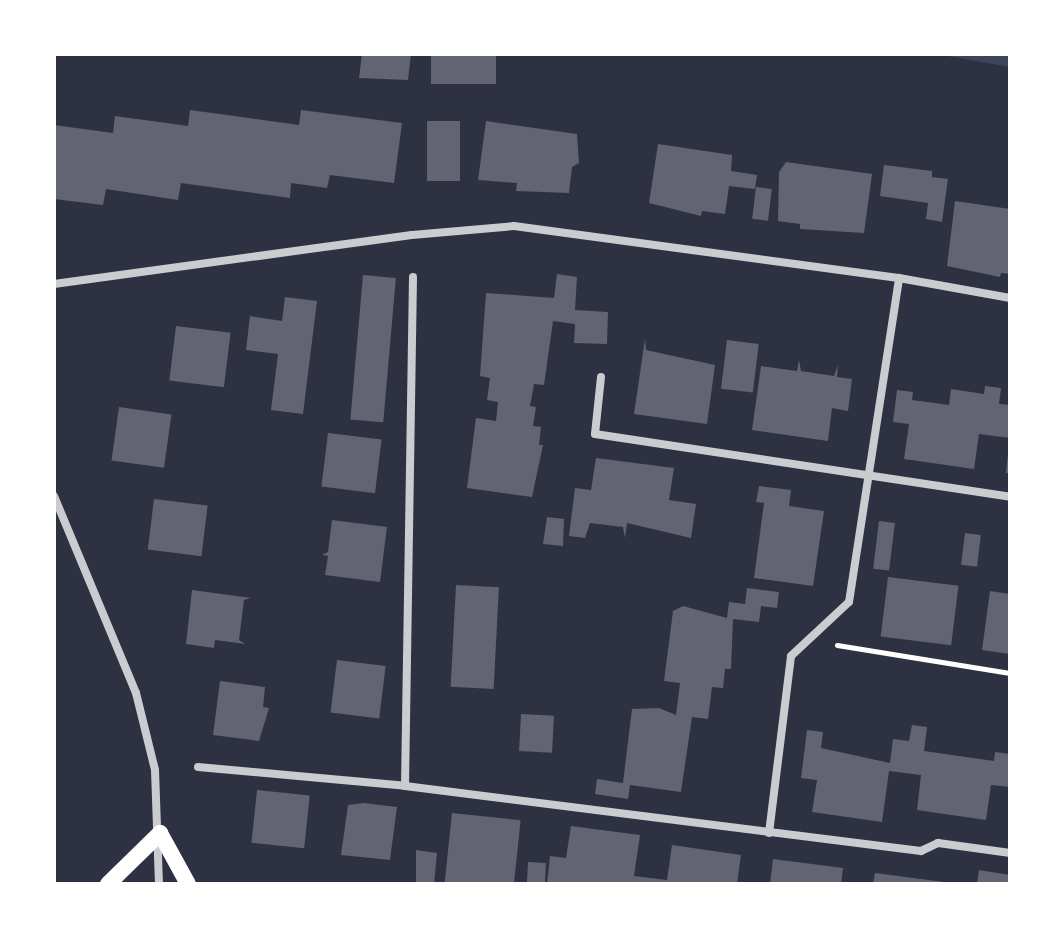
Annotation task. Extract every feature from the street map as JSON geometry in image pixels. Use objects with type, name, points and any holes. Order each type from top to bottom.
[{"type":"main road","points":[[108,884],[160,833],[188,884]]},
{"type":"street","points":[[54,284],[397,237],[514,226],[899,278],[1010,298]]},
{"type":"street","points":[[405,786],[413,277]]},
{"type":"street","points":[[769,833],[791,656],[804,639],[849,602],[899,278]]},
{"type":"street","points":[[601,377],[595,434],[1010,497]]},
{"type":"street","points":[[54,496],[136,693],[155,770],[160,833],[159,884]]},
{"type":"street","points":[[198,767],[405,786],[921,851],[938,843],[1010,853]]},
{"type":"path","points":[[804,639],[1010,673]]},
{"type":"shaded area","points":[[936,54],[1010,54],[1010,67]]},
{"type":"building","points":[[362,54],[411,54],[408,80],[359,78]]},
{"type":"building","points":[[431,54],[496,54],[496,84],[431,84]]},
{"type":"building","points":[[190,110],[299,125],[301,110],[402,123],[394,183],[330,175],[327,188],[291,183],[290,198],[181,183],[178,200],[106,189],[103,205],[54,199],[54,125],[113,133],[115,116],[188,126]]},
{"type":"building","points":[[427,121],[460,121],[460,181],[427,181]]},
{"type":"building","points":[[486,121],[577,134],[579,163],[572,167],[569,193],[516,191],[517,183],[478,180]]},
{"type":"building","points":[[658,144],[732,155],[731,171],[757,175],[755,189],[729,186],[725,214],[702,211],[701,216],[649,203]]},
{"type":"building","points":[[786,162],[872,174],[864,233],[800,229],[800,224],[778,221],[779,172]]},
{"type":"building","points":[[884,165],[932,171],[932,177],[948,179],[942,222],[926,219],[928,203],[880,196]]},
{"type":"building","points":[[756,187],[772,189],[768,221],[752,219]]},
{"type":"building","points":[[955,201],[1010,209],[1010,274],[1001,273],[1000,277],[947,266]]},
{"type":"building","points":[[557,274],[577,277],[575,310],[608,312],[607,344],[574,343],[575,324],[553,321],[544,385],[534,384],[530,406],[536,407],[533,426],[541,427],[539,445],[543,445],[532,497],[467,488],[476,418],[496,421],[498,402],[487,400],[490,378],[480,376],[486,293],[554,298]]},
{"type":"building","points":[[363,275],[396,278],[383,422],[350,419]]},
{"type":"building","points":[[285,297],[317,301],[303,414],[271,410],[278,354],[246,350],[250,316],[282,321]]},
{"type":"building","points":[[176,326],[231,333],[224,387],[169,381]]},
{"type":"building","points":[[645,339],[646,350],[715,365],[707,424],[634,414]]},
{"type":"building","points":[[727,340],[759,344],[753,393],[721,389]]},
{"type":"building","points":[[799,360],[801,371],[834,376],[838,365],[837,377],[852,379],[848,411],[832,408],[828,441],[752,430],[761,366],[797,371]]},
{"type":"building","points":[[985,386],[1001,388],[999,404],[1010,405],[1010,438],[979,434],[974,469],[904,459],[909,424],[893,422],[897,390],[913,392],[912,400],[949,405],[951,389],[984,394]]},
{"type":"building","points":[[119,407],[171,414],[164,468],[111,460]]},
{"type":"building","points":[[328,433],[382,440],[375,493],[321,487]]},
{"type":"building","points":[[1008,454],[1010,473],[1006,473]]},
{"type":"building","points":[[596,458],[674,468],[669,500],[696,504],[691,538],[627,523],[625,538],[623,527],[590,523],[585,538],[569,536],[575,488],[591,490]]},
{"type":"building","points":[[759,486],[791,490],[789,506],[824,511],[813,586],[754,578],[764,503],[756,502]]},
{"type":"building","points":[[154,499],[208,506],[201,556],[148,550]]},
{"type":"building","points":[[547,517],[564,519],[563,546],[543,544]]},
{"type":"building","points":[[332,520],[387,527],[380,582],[325,575],[328,556],[322,555],[328,552]]},
{"type":"building","points":[[879,521],[895,523],[889,571],[873,569]]},
{"type":"building","points":[[965,533],[981,535],[977,567],[961,565]]},
{"type":"building","points":[[888,577],[958,586],[951,645],[881,637]]},
{"type":"building","points":[[456,585],[499,587],[494,689],[451,687]]},
{"type":"building","points":[[747,588],[779,592],[777,608],[761,606],[759,622],[733,619],[731,669],[725,669],[723,688],[712,687],[708,719],[692,717],[681,792],[630,785],[628,799],[595,794],[597,779],[623,783],[632,709],[659,708],[676,715],[680,683],[664,681],[673,611],[683,606],[727,618],[729,602],[745,604]]},
{"type":"building","points":[[192,590],[251,598],[244,600],[239,640],[245,644],[215,640],[214,648],[186,644]]},
{"type":"building","points":[[990,591],[1010,594],[1010,654],[982,650]]},
{"type":"building","points":[[337,660],[386,666],[379,719],[331,713]]},
{"type":"building","points":[[220,681],[265,687],[263,707],[269,708],[259,741],[213,735]]},
{"type":"building","points":[[521,714],[554,716],[552,753],[519,751]]},
{"type":"building","points":[[912,725],[927,727],[924,751],[994,761],[995,752],[1010,754],[1010,787],[991,785],[986,820],[917,810],[921,775],[889,771],[882,822],[812,812],[817,780],[801,778],[807,730],[823,732],[821,748],[890,763],[893,739],[909,741]]},
{"type":"building","points":[[257,790],[310,796],[304,848],[251,843]]},
{"type":"building","points":[[364,803],[397,807],[390,860],[341,855],[348,805]]},
{"type":"building","points":[[452,813],[521,820],[514,884],[445,884]]},
{"type":"building","points":[[571,826],[640,835],[634,876],[667,880],[672,845],[741,855],[737,884],[547,884],[550,856],[566,858]]},
{"type":"building","points":[[416,850],[437,853],[434,884],[416,884]]},
{"type":"building","points":[[773,859],[843,868],[841,884],[770,884]]},
{"type":"building","points":[[528,862],[546,863],[545,884],[527,884]]},
{"type":"building","points":[[979,870],[1010,875],[1010,884],[977,884]]},
{"type":"building","points":[[875,873],[944,882],[944,884],[873,884]]}]
